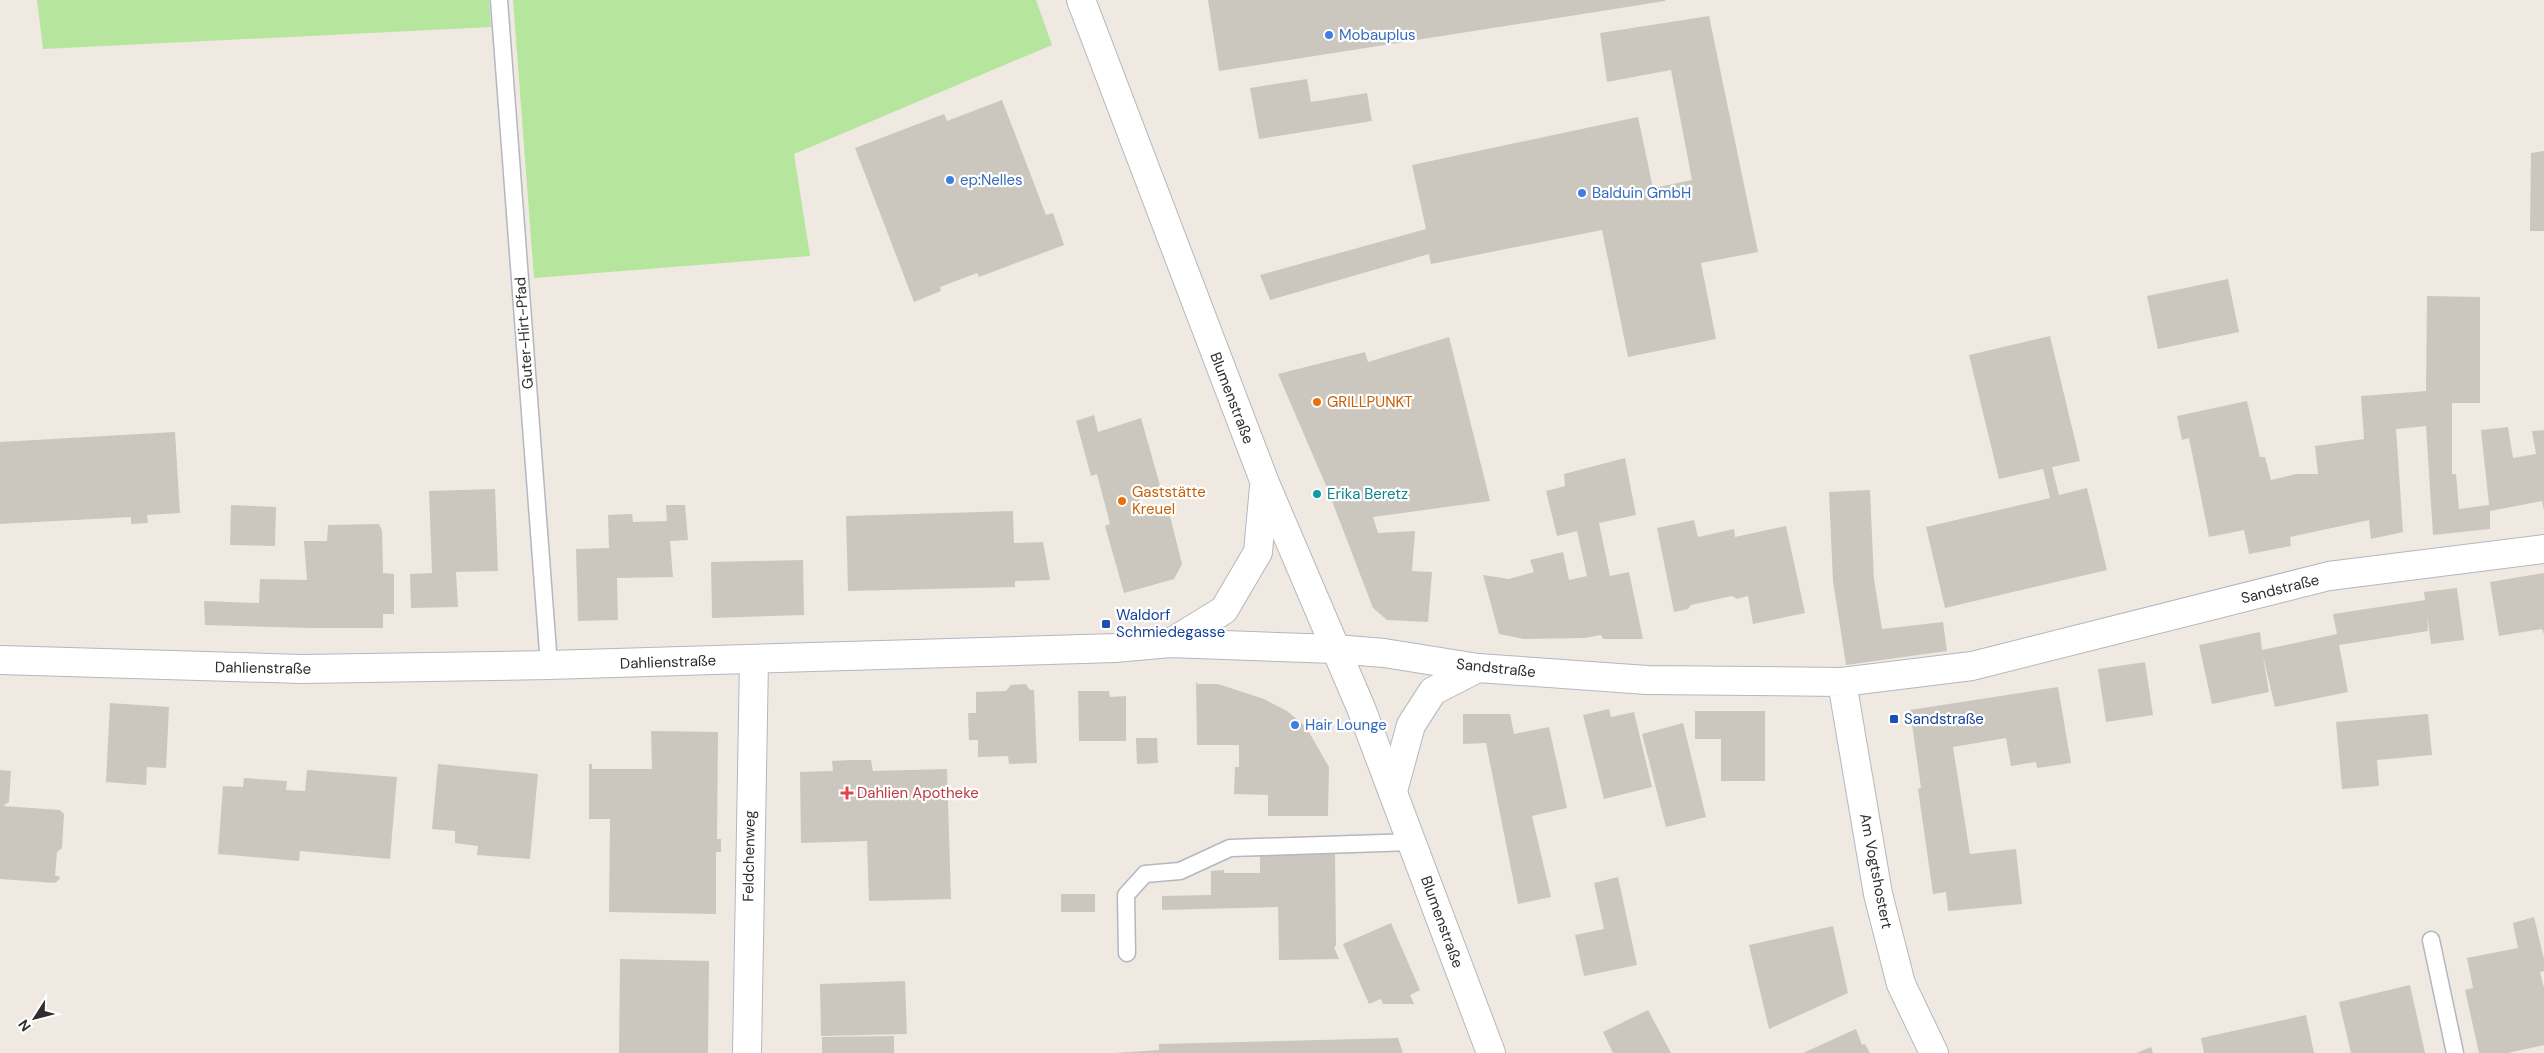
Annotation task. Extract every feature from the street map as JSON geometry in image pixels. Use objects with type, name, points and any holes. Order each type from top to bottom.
[{"type":"main road","name":"Blumenstraße","points":[[1081,0],[1265,484],[1335,649],[1413,842],[1491,1053]]},
{"type":"main road","points":[[1170,644],[1224,610],[1258,552],[1265,484]]},
{"type":"main road","name":"Sandstraße","points":[[1335,649],[1384,653],[1478,668],[1647,680],[1842,682],[1972,666],[2330,576],[2544,549]]},
{"type":"main road","name":"Dahlienstraße","points":[[0,660],[302,669],[754,660],[1115,648],[1170,644],[1335,649]]},
{"type":"main road","name":"Feldchenweg","points":[[747,1053],[754,660]]},
{"type":"main road","points":[[1393,792],[1411,725],[1433,692],[1478,668]]},
{"type":"main road","name":"Am Vogtshostert","points":[[1842,682],[1878,894],[1901,984],[1934,1053]]},
{"type":"lane","name":"Guter-Hirt-Pfad","points":[[499,0],[549,665]]},
{"type":"lane","points":[[1127,953],[1126,895],[1145,874],[1180,871],[1230,848],[1413,842]]},
{"type":"lane","points":[[2431,940],[2455,1053]]},
{"type":"green space","points":[[37,0],[489,0],[491,27],[43,49]]},
{"type":"green space","points":[[513,0],[1036,0],[1052,45],[794,154],[810,256],[534,278]]},
{"type":"building","name":"Mobauplus","points":[[1208,0],[1665,0],[1665,1],[1219,71]]},
{"type":"building","points":[[1709,16],[1758,252],[1701,263],[1716,339],[1628,357],[1602,230],[1431,264],[1429,254],[1270,300],[1260,275],[1426,229],[1412,165],[1638,117],[1653,188],[1692,180],[1671,70],[1607,82],[1600,33]]},
{"type":"building","points":[[1307,79],[1311,102],[1367,93],[1372,121],[1259,139],[1250,88]]},
{"type":"building","name":"ep:Nelles","points":[[1002,100],[1046,215],[1053,213],[1064,245],[979,277],[977,273],[940,287],[941,291],[914,302],[855,148],[944,114],[947,121]]},
{"type":"building","points":[[2544,151],[2544,231],[2530,231],[2531,153]]},
{"type":"building","points":[[2228,279],[2239,332],[2158,349],[2147,296]]},
{"type":"building","points":[[2427,296],[2480,297],[2480,403],[2452,403],[2452,474],[2456,474],[2459,509],[2489,505],[2481,430],[2508,427],[2513,458],[2536,454],[2532,431],[2544,430],[2544,511],[2542,501],[2490,511],[2490,529],[2433,535],[2426,426],[2396,429],[2403,532],[2371,539],[2369,520],[2290,537],[2291,546],[2249,554],[2244,530],[2209,537],[2189,438],[2182,440],[2177,416],[2247,401],[2260,457],[2265,457],[2271,480],[2296,474],[2318,474],[2315,446],[2364,439],[2361,396],[2426,391]]},
{"type":"building","points":[[2050,336],[2080,461],[2052,467],[2059,495],[2087,488],[2107,570],[1945,608],[1926,527],[2050,498],[2043,469],[1999,479],[1969,355]]},
{"type":"building","points":[[1449,337],[1490,501],[1373,517],[1378,533],[1415,531],[1412,571],[1432,572],[1428,622],[1387,620],[1373,608],[1327,488],[1278,374],[1365,352],[1368,362]]},
{"type":"building","name":"Gaststätte Kreuel","points":[[1094,415],[1098,432],[1141,418],[1161,489],[1138,495],[1144,514],[1168,508],[1182,564],[1174,579],[1124,593],[1105,526],[1110,524],[1097,474],[1091,476],[1076,421]]},
{"type":"building","points":[[175,432],[180,513],[147,515],[148,523],[131,524],[131,517],[0,524],[0,442]]},
{"type":"building","points":[[1625,458],[1636,515],[1599,523],[1610,576],[1629,572],[1643,639],[1603,639],[1601,635],[1584,638],[1524,639],[1499,634],[1483,575],[1509,579],[1534,572],[1530,560],[1563,552],[1569,580],[1587,576],[1577,531],[1557,536],[1546,491],[1565,486],[1564,474]]},
{"type":"building","points":[[495,489],[498,571],[456,572],[458,607],[411,608],[410,574],[432,573],[429,491]]},
{"type":"building","points":[[1870,490],[1874,579],[1882,629],[1943,622],[1947,651],[1846,665],[1833,581],[1829,492]]},
{"type":"building","points":[[231,505],[276,507],[275,546],[230,545]]},
{"type":"building","points":[[666,505],[685,505],[688,540],[670,541],[673,577],[617,578],[618,620],[578,621],[576,549],[609,548],[608,515],[632,514],[633,522],[667,521]]},
{"type":"building","points":[[1013,511],[1014,543],[1043,542],[1050,580],[1015,581],[1015,587],[848,591],[846,516]]},
{"type":"building","points":[[1694,520],[1698,537],[1734,529],[1735,537],[1786,526],[1805,613],[1753,624],[1748,596],[1737,599],[1732,596],[1691,605],[1688,609],[1674,612],[1657,528]]},
{"type":"building","points":[[379,524],[382,531],[383,573],[394,574],[394,614],[383,614],[383,628],[205,625],[204,601],[259,603],[260,579],[307,580],[304,541],[327,541],[328,525]]},
{"type":"building","points":[[803,560],[804,615],[712,618],[711,562]]},
{"type":"building","points":[[2544,573],[2544,634],[2542,629],[2499,636],[2490,582]]},
{"type":"building","points":[[2457,588],[2464,640],[2431,644],[2427,616],[2428,631],[2339,645],[2348,692],[2275,707],[2263,656],[2269,692],[2212,704],[2199,645],[2260,632],[2262,650],[2337,634],[2333,614],[2425,600],[2424,592]]},
{"type":"building","points":[[2145,662],[2153,715],[2106,722],[2098,669]]},
{"type":"building","points":[[1196,682],[1198,684],[1218,684],[1264,699],[1287,711],[1306,727],[1329,767],[1328,816],[1268,816],[1268,795],[1234,794],[1235,767],[1239,767],[1239,745],[1197,745]]},
{"type":"building","points":[[1026,684],[1030,690],[1034,690],[1037,763],[1009,764],[1008,756],[978,757],[978,740],[969,740],[968,713],[976,713],[976,692],[1006,691],[1011,685]]},
{"type":"building","points":[[2058,687],[2071,763],[2037,768],[2036,762],[2011,766],[2006,738],[1953,747],[1970,854],[2016,849],[2022,904],[1948,911],[1946,892],[1933,894],[1918,789],[1921,788],[1910,710]]},
{"type":"building","points":[[1078,691],[1109,691],[1110,697],[1126,696],[1126,741],[1079,741]]},
{"type":"building","points":[[110,703],[169,707],[166,768],[147,767],[146,785],[106,782]]},
{"type":"building","points":[[1609,709],[1611,717],[1634,712],[1652,787],[1604,799],[1583,715]]},
{"type":"building","points":[[1695,711],[1765,711],[1765,781],[1721,781],[1721,739],[1695,739]]},
{"type":"building","points":[[1463,714],[1510,714],[1514,734],[1549,727],[1567,808],[1532,816],[1551,897],[1518,904],[1486,743],[1463,744]]},
{"type":"building","points":[[2428,714],[2432,755],[2377,760],[2379,786],[2342,789],[2336,722]]},
{"type":"building","points":[[1683,723],[1706,817],[1666,827],[1642,734]]},
{"type":"building","points":[[651,731],[718,732],[717,839],[721,839],[721,852],[716,852],[716,914],[609,912],[610,819],[589,819],[589,764],[592,764],[592,769],[652,769]]},
{"type":"building","points":[[1136,738],[1157,738],[1158,763],[1137,764]]},
{"type":"building","points":[[871,760],[873,771],[947,769],[951,899],[869,901],[867,841],[801,843],[800,772],[833,771],[832,761]]},
{"type":"building","points":[[438,764],[538,774],[530,859],[477,855],[478,846],[455,843],[455,831],[432,829]]},
{"type":"building","points":[[0,770],[11,771],[9,802],[3,806],[60,810],[64,814],[62,848],[57,852],[55,876],[59,876],[60,879],[55,883],[0,879]]},
{"type":"building","points":[[307,770],[397,777],[390,859],[300,851],[299,861],[218,854],[223,786],[243,787],[244,778],[287,781],[286,790],[305,791]]},
{"type":"building","points":[[1335,852],[1336,946],[1334,947],[1339,959],[1279,960],[1278,907],[1162,910],[1162,896],[1211,895],[1211,871],[1224,870],[1224,873],[1260,873],[1260,853]]},
{"type":"building","points":[[1618,877],[1637,965],[1584,976],[1575,935],[1604,929],[1594,883]]},
{"type":"building","points":[[1061,894],[1095,894],[1095,912],[1061,912]]},
{"type":"building","points":[[2534,917],[2544,959],[2544,971],[2540,972],[2544,988],[2544,1045],[2508,1053],[2479,1053],[2465,990],[2473,988],[2467,958],[2518,948],[2513,923]]},
{"type":"building","points":[[1391,923],[1420,990],[1410,995],[1414,1004],[1383,1004],[1381,999],[1369,1004],[1343,944]]},
{"type":"building","points":[[1833,926],[1848,993],[1769,1029],[1749,945]]},
{"type":"building","points":[[620,959],[709,961],[708,1053],[619,1053]]},
{"type":"building","points":[[905,981],[907,1034],[821,1036],[820,984]]},
{"type":"building","points":[[2410,985],[2425,1053],[2351,1053],[2339,1002]]},
{"type":"building","points":[[1648,1010],[1671,1053],[1613,1053],[1603,1032]]},
{"type":"building","points":[[2306,1015],[2314,1053],[2204,1053],[2201,1038]]},
{"type":"building","points":[[1856,1029],[1862,1045],[1865,1044],[1870,1053],[1803,1053]]},
{"type":"building","points":[[894,1036],[894,1053],[822,1053],[822,1037]]},
{"type":"building","points":[[1398,1038],[1403,1053],[1115,1053],[1159,1050],[1159,1044]]},
{"type":"building","points":[[2151,1047],[2153,1053],[2136,1053]]},
{"type":"place","name":"Mobauplus","points":[[1329,35]]},
{"type":"place","name":"ep:Nelles","points":[[950,180]]},
{"type":"place","name":"Balduin GmbH","points":[[1582,193]]},
{"type":"place","name":"GRILLPUNKT","points":[[1317,402]]},
{"type":"place","name":"Erika Beretz","points":[[1317,494]]},
{"type":"place","name":"Gaststätte Kreuel","points":[[1122,501]]},
{"type":"place","name":"Waldorf Schmiedegasse","points":[[1106,624]]},
{"type":"place","name":"Sandstraße","points":[[1894,719]]},
{"type":"place","name":"Hair Lounge","points":[[1295,725]]},
{"type":"place","name":"Dahlien Apotheke","points":[[847,793]]}]
